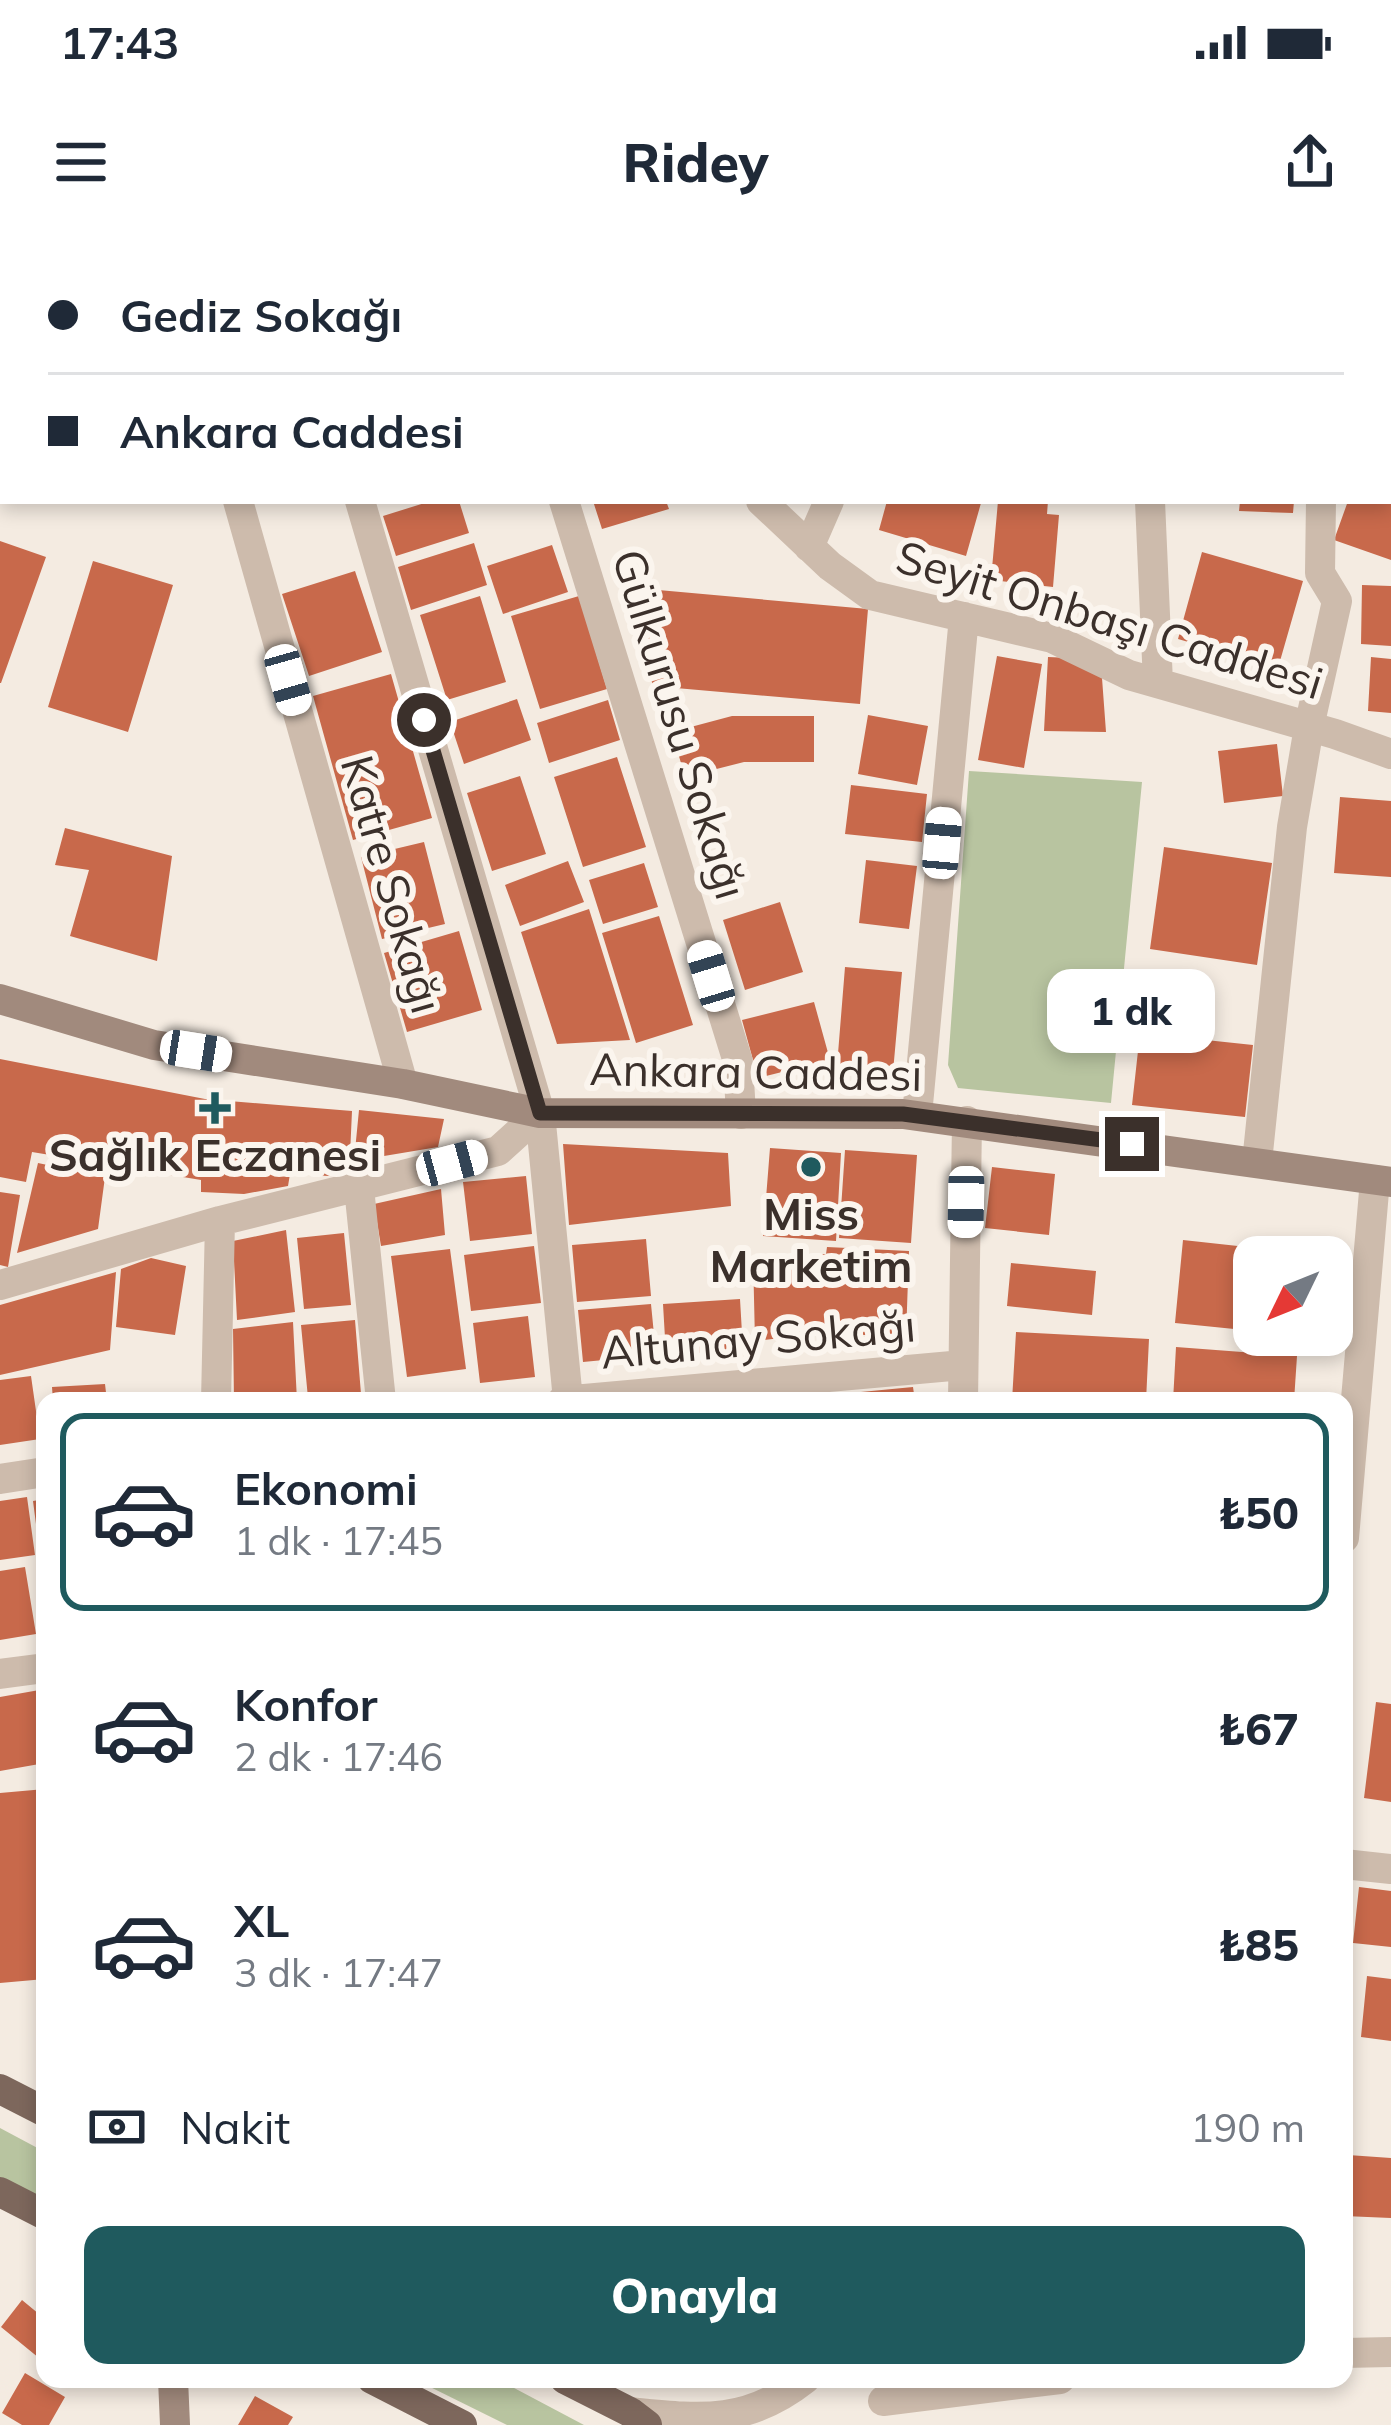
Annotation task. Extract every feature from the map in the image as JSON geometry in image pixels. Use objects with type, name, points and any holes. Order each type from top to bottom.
[{"type":"main road","points":[[0,2089],[36,2107]]},
{"type":"main road","points":[[0,2192],[36,2210]]},
{"type":"main road","points":[[390,2388],[462,2425]]},
{"type":"main road","points":[[582,2388],[639,2419]]},
{"type":"street","name":"Katre Sokağı","points":[[239,504],[403,1084]]},
{"type":"street","points":[[361,504],[540,1113],[564,1392]]},
{"type":"street","name":"Gülkurusu Sokağı","points":[[565,504],[738,1062],[741,1114]]},
{"type":"street","name":"Seyit Onbaşı Caddesi","points":[[764,504],[870,595],[1052,638],[1129,675],[1391,754]]},
{"type":"street","points":[[809,547],[828,504]]},
{"type":"street","points":[[1150,504],[1158,683]]},
{"type":"street","points":[[1256,1162],[1292,827],[1337,601],[1320,573],[1321,504]]},
{"type":"street","points":[[917,1115],[964,617]]},
{"type":"street","name":"Ankara Caddesi","points":[[0,999],[154,1045],[403,1084],[540,1113],[917,1115],[1386,1182]]},
{"type":"street","points":[[0,1285],[220,1221],[498,1151],[540,1113]]},
{"type":"street","points":[[963,1392],[968,1120]]},
{"type":"street","points":[[1353,1435],[1370,1240],[1386,1182]]},
{"type":"street","points":[[359,1188],[380,1392]]},
{"type":"street","points":[[1370,1240],[1376,1224],[1391,1209]]},
{"type":"street","points":[[216,1392],[220,1221]]},
{"type":"street","name":"Altunay Sokağı","points":[[664,1392],[963,1365]]},
{"type":"street","points":[[0,1479],[36,1473]]},
{"type":"street","points":[[0,1674],[36,1670]]},
{"type":"street","points":[[1353,1865],[1391,1869]]},
{"type":"street","points":[[1353,2353],[1391,2352]]},
{"type":"street","points":[[175,2388],[175,2425]]},
{"type":"street","points":[[639,2419],[753,2413],[791,2388]]},
{"type":"street","points":[[882,2402],[990,2388]]},
{"type":"green space","points":[[969,771],[1142,782],[1111,1103],[958,1088],[948,1065]]},
{"type":"green space","points":[[0,2128],[36,2147],[36,2198],[0,2180]]},
{"type":"green space","points":[[432,2388],[514,2388],[584,2425],[507,2425]]},
{"type":"building","points":[[421,504],[460,504],[469,533],[396,556],[383,516]]},
{"type":"building","points":[[594,504],[667,504],[669,509],[602,529]]},
{"type":"building","points":[[886,504],[981,504],[966,556],[879,530]]},
{"type":"building","points":[[998,504],[1048,504],[1047,514],[1059,515],[1053,587],[991,580]]},
{"type":"building","points":[[1240,504],[1294,504],[1293,513],[1239,511]]},
{"type":"building","points":[[1347,504],[1391,504],[1391,560],[1334,540]]},
{"type":"building","points":[[0,541],[46,557],[1,683],[0,683]]},
{"type":"building","points":[[474,543],[487,585],[411,610],[398,567]]},
{"type":"building","points":[[552,545],[568,592],[503,614],[487,566]]},
{"type":"building","points":[[1202,552],[1303,581],[1278,668],[1178,639]]},
{"type":"building","points":[[93,561],[173,585],[128,732],[48,707]]},
{"type":"building","points":[[355,571],[382,652],[309,676],[282,594]]},
{"type":"building","points":[[1362,585],[1391,586],[1391,646],[1361,644]]},
{"type":"building","points":[[625,587],[868,609],[860,704],[653,686]]},
{"type":"building","points":[[480,596],[506,682],[447,700],[420,615]]},
{"type":"building","points":[[579,596],[607,689],[540,709],[511,616]]},
{"type":"building","points":[[997,656],[1042,664],[1024,768],[978,760]]},
{"type":"building","points":[[1048,657],[1071,658],[1102,678],[1106,732],[1044,731]]},
{"type":"building","points":[[1371,657],[1391,659],[1391,713],[1368,711]]},
{"type":"building","points":[[391,674],[432,818],[353,840],[313,696]]},
{"type":"building","points":[[517,699],[531,740],[464,764],[450,722]]},
{"type":"building","points":[[608,700],[620,740],[549,763],[537,723]]},
{"type":"building","points":[[868,715],[928,726],[917,785],[858,774]]},
{"type":"building","points":[[732,716],[814,716],[814,762],[744,762],[685,777],[672,732]]},
{"type":"building","points":[[1277,744],[1283,796],[1224,803],[1218,751]]},
{"type":"building","points":[[617,757],[646,847],[583,867],[554,777]]},
{"type":"building","points":[[520,776],[546,854],[492,871],[467,793]]},
{"type":"building","points":[[851,785],[927,794],[922,842],[845,834]]},
{"type":"building","points":[[1340,797],[1391,801],[1391,877],[1334,873]]},
{"type":"building","points":[[65,828],[172,856],[157,961],[70,936],[89,870],[55,865]]},
{"type":"building","points":[[424,842],[445,924],[382,939],[361,857]]},
{"type":"building","points":[[1164,847],[1272,863],[1257,965],[1150,949]]},
{"type":"building","points":[[866,860],[917,866],[909,929],[859,923]]},
{"type":"building","points":[[568,861],[584,902],[520,926],[505,885]]},
{"type":"building","points":[[644,863],[658,907],[603,924],[589,880]]},
{"type":"building","points":[[780,902],[803,972],[745,990],[723,920]]},
{"type":"building","points":[[589,909],[630,1040],[557,1044],[521,932]]},
{"type":"building","points":[[659,916],[693,1025],[636,1043],[602,933]]},
{"type":"building","points":[[459,931],[482,1010],[407,1032],[384,953]]},
{"type":"building","points":[[845,967],[902,972],[893,1072],[837,1066]]},
{"type":"building","points":[[814,1002],[830,1060],[758,1078],[742,1020]]},
{"type":"building","points":[[1140,1033],[1253,1045],[1245,1117],[1132,1105]]},
{"type":"building","points":[[0,1059],[205,1099],[352,1111],[349,1177],[290,1174],[288,1186],[244,1194],[201,1192],[201,1180],[32,1152],[26,1182],[0,1177]]},
{"type":"building","points":[[359,1110],[444,1119],[438,1147],[354,1161]]},
{"type":"building","points":[[563,1144],[728,1153],[731,1206],[569,1225]]},
{"type":"building","points":[[770,1148],[841,1153],[836,1241],[763,1236]]},
{"type":"building","points":[[845,1150],[917,1155],[911,1243],[839,1238]]},
{"type":"building","points":[[38,1163],[105,1177],[98,1229],[17,1253]]},
{"type":"building","points":[[992,1167],[1055,1174],[1049,1235],[985,1228]]},
{"type":"building","points":[[526,1176],[532,1234],[470,1241],[463,1182]]},
{"type":"building","points":[[441,1189],[445,1235],[381,1246],[374,1204]]},
{"type":"building","points":[[0,1192],[20,1195],[8,1267],[0,1265]]},
{"type":"building","points":[[286,1230],[295,1312],[237,1320],[233,1241]]},
{"type":"building","points":[[344,1233],[351,1305],[304,1309],[297,1238]]},
{"type":"building","points":[[646,1239],[651,1296],[577,1302],[572,1245]]},
{"type":"building","points":[[1183,1240],[1233,1246],[1233,1329],[1175,1323]]},
{"type":"building","points":[[534,1246],[541,1303],[471,1311],[464,1255]]},
{"type":"building","points":[[827,1247],[909,1251],[906,1337],[823,1333],[755,1341],[753,1255],[826,1254]]},
{"type":"building","points":[[450,1249],[466,1369],[407,1377],[391,1256]]},
{"type":"building","points":[[151,1258],[186,1266],[175,1335],[116,1327],[121,1269]]},
{"type":"building","points":[[1011,1263],[1096,1271],[1092,1315],[1007,1306]]},
{"type":"building","points":[[116,1272],[110,1350],[0,1375],[0,1305]]},
{"type":"building","points":[[740,1299],[743,1350],[666,1355],[663,1304]]},
{"type":"building","points":[[651,1304],[656,1355],[583,1362],[578,1310]]},
{"type":"building","points":[[528,1316],[535,1377],[480,1383],[473,1323]]},
{"type":"building","points":[[355,1320],[361,1392],[307,1392],[301,1325]]},
{"type":"building","points":[[293,1322],[297,1392],[234,1392],[233,1329]]},
{"type":"building","points":[[1016,1332],[1149,1339],[1146,1392],[1013,1392]]},
{"type":"building","points":[[1176,1347],[1233,1351],[1233,1356],[1297,1356],[1295,1392],[1174,1392]]},
{"type":"building","points":[[31,1376],[36,1440],[0,1445],[0,1380]]},
{"type":"building","points":[[105,1384],[106,1392],[52,1392],[52,1387]]},
{"type":"building","points":[[913,1387],[914,1392],[861,1392]]},
{"type":"building","points":[[27,1497],[35,1555],[0,1560],[0,1501]]},
{"type":"building","points":[[25,1567],[36,1634],[0,1640],[0,1571]]},
{"type":"building","points":[[36,1691],[36,1765],[0,1771],[0,1697]]},
{"type":"building","points":[[1376,1702],[1391,1704],[1391,1802],[1364,1798]]},
{"type":"building","points":[[36,1790],[36,1980],[0,1983],[0,1793]]},
{"type":"building","points":[[1359,1887],[1391,1891],[1391,1947],[1353,1943]]},
{"type":"building","points":[[1367,1976],[1391,1979],[1391,2041],[1361,2037]]},
{"type":"building","points":[[1353,2155],[1391,2158],[1391,2218],[1353,2216]]},
{"type":"building","points":[[22,2300],[36,2312],[36,2356],[1,2327]]},
{"type":"building","points":[[25,2373],[36,2380],[36,2388],[50,2388],[65,2397],[49,2425],[22,2425],[2,2413]]},
{"type":"building","points":[[255,2396],[293,2417],[288,2425],[238,2425]]},
{"type":"place","name":"Sağlık Eczanesi","points":[[215,1108]]},
{"type":"place","name":"Miss Marketim","points":[[811,1167]]},
{"type":"route","points":[[424,720],[540,1113],[903,1114],[1132,1144]]}]
